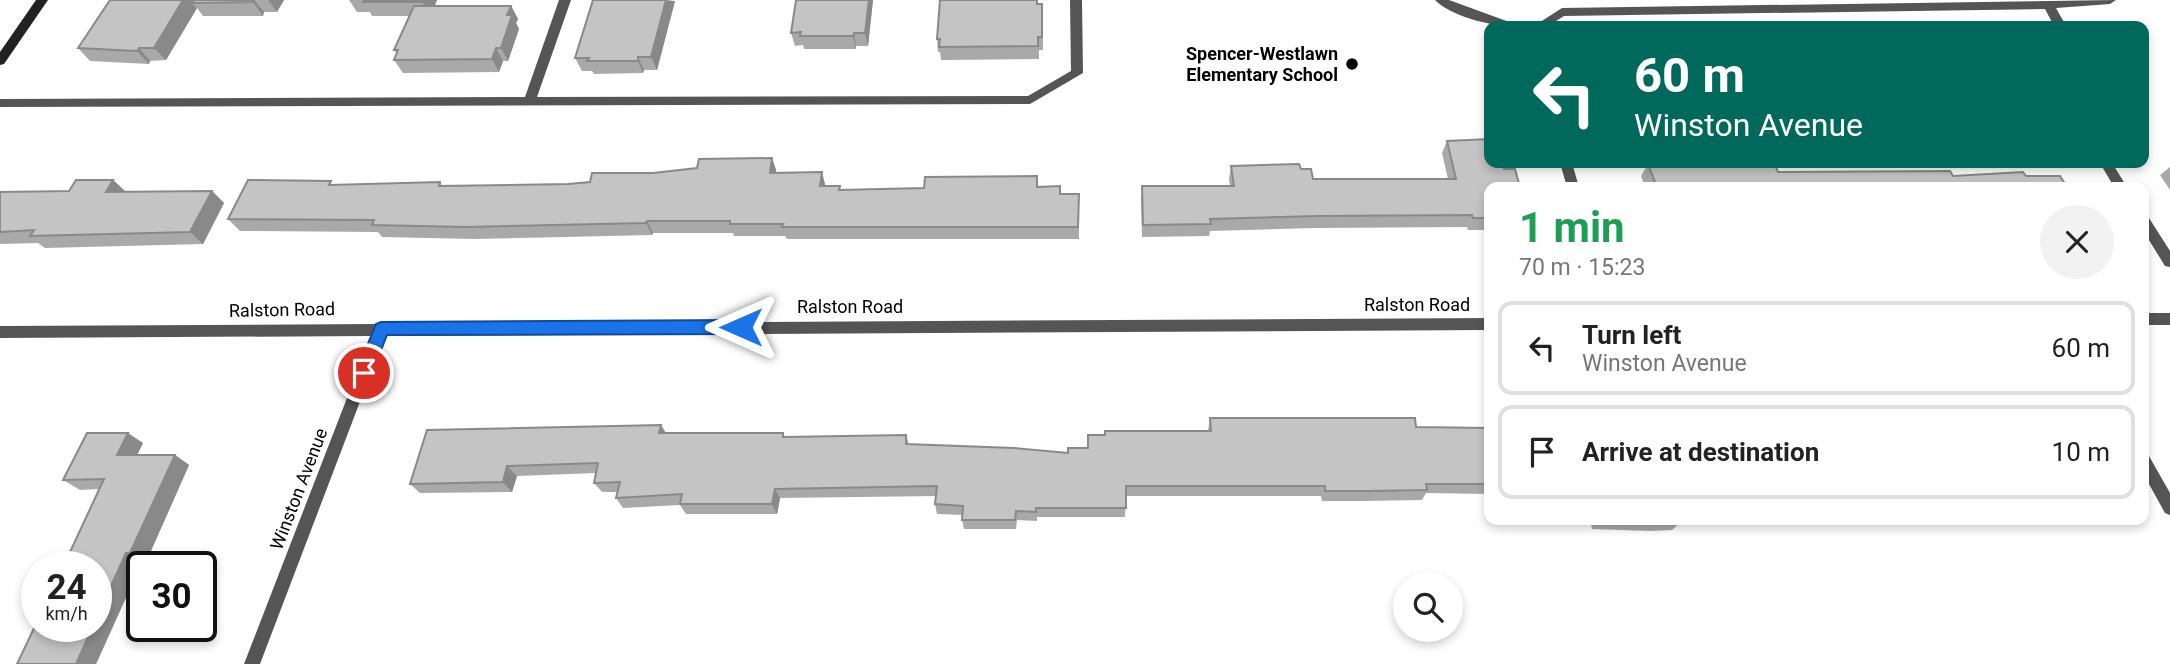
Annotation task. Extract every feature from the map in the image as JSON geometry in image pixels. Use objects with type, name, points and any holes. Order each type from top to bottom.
[{"type":"street","points":[[0,61],[42,0]]},
{"type":"street","points":[[530,102],[565,0]]},
{"type":"street","points":[[0,103],[1030,100],[1077,74],[1076,0]]},
{"type":"street","points":[[1441,0],[1452,8],[1492,21]]},
{"type":"street","points":[[1548,21],[1562,12],[2048,5],[2110,0]]},
{"type":"street","points":[[2048,5],[2057,21]]},
{"type":"street","points":[[2149,230],[2170,262]]},
{"type":"street","points":[[2149,319],[2170,319]]},
{"type":"street","name":"Ralston Road","points":[[0,332],[1484,324]]},
{"type":"street","name":"Winston Avenue","points":[[252,664],[381,328]]},
{"type":"street","points":[[2149,470],[2170,508]]},
{"type":"building","points":[[110,0],[183,0],[154,48],[139,48],[137,51],[78,48]]},
{"type":"building","points":[[194,0],[254,0],[192,3]]},
{"type":"building","points":[[364,0],[423,0],[363,2]]},
{"type":"building","points":[[593,0],[666,0],[651,57],[638,57],[638,61],[587,61],[589,58],[575,58]]},
{"type":"building","points":[[796,0],[869,0],[865,33],[854,33],[853,36],[800,36],[801,32],[791,33]]},
{"type":"building","points":[[940,0],[1037,0],[1037,4],[1042,4],[1042,37],[1038,37],[1038,46],[939,47],[940,39],[937,39]]},
{"type":"building","points":[[414,6],[511,6],[507,15],[512,15],[501,48],[496,48],[492,59],[394,60],[398,50],[394,50]]},
{"type":"building","points":[[1484,139],[1484,168],[1515,169],[1519,182],[1484,182],[1484,218],[1473,218],[1472,215],[1318,216],[1210,219],[1211,224],[1143,225],[1142,186],[1234,186],[1231,166],[1299,164],[1301,169],[1311,169],[1313,179],[1456,179],[1447,141]]},
{"type":"building","points":[[772,158],[770,173],[822,172],[820,186],[840,186],[839,190],[924,188],[925,177],[1037,176],[1037,187],[1060,186],[1060,194],[1079,194],[1078,227],[782,227],[783,224],[730,224],[730,221],[647,221],[466,227],[372,225],[374,220],[228,219],[248,180],[331,181],[329,185],[440,182],[439,186],[568,184],[590,182],[592,173],[653,173],[697,168],[699,159]]},
{"type":"building","points":[[1650,168],[1776,168],[1778,172],[1950,171],[1953,176],[2023,172],[2026,176],[2060,176],[2064,182],[1655,182]]},
{"type":"building","points":[[76,180],[113,180],[106,192],[212,191],[190,232],[30,236],[34,230],[0,232],[0,192],[69,191]]},
{"type":"building","points":[[1210,418],[1415,418],[1416,427],[1484,428],[1484,484],[1426,484],[1427,490],[1369,491],[1325,491],[1325,486],[1126,486],[1126,508],[1036,508],[1036,512],[1016,511],[1015,520],[962,520],[963,506],[935,504],[937,486],[775,489],[772,504],[680,504],[682,494],[616,498],[620,482],[594,483],[598,463],[507,466],[503,482],[410,484],[427,430],[661,425],[659,433],[783,433],[783,437],[906,435],[906,444],[1068,453],[1068,448],[1088,448],[1088,435],[1105,435],[1105,431],[1211,431]]},
{"type":"building","points":[[87,433],[128,433],[117,455],[175,455],[131,551],[126,551],[112,584],[112,551],[70,551],[104,479],[63,480]]},
{"type":"building","points":[[27,642],[86,642],[76,664],[17,664]]},
{"type":"place","name":"Spencer-Westlawn Elementary School","points":[[1352,64]]},
{"type":"route","points":[[364,373],[381,328],[741,327]]}]
